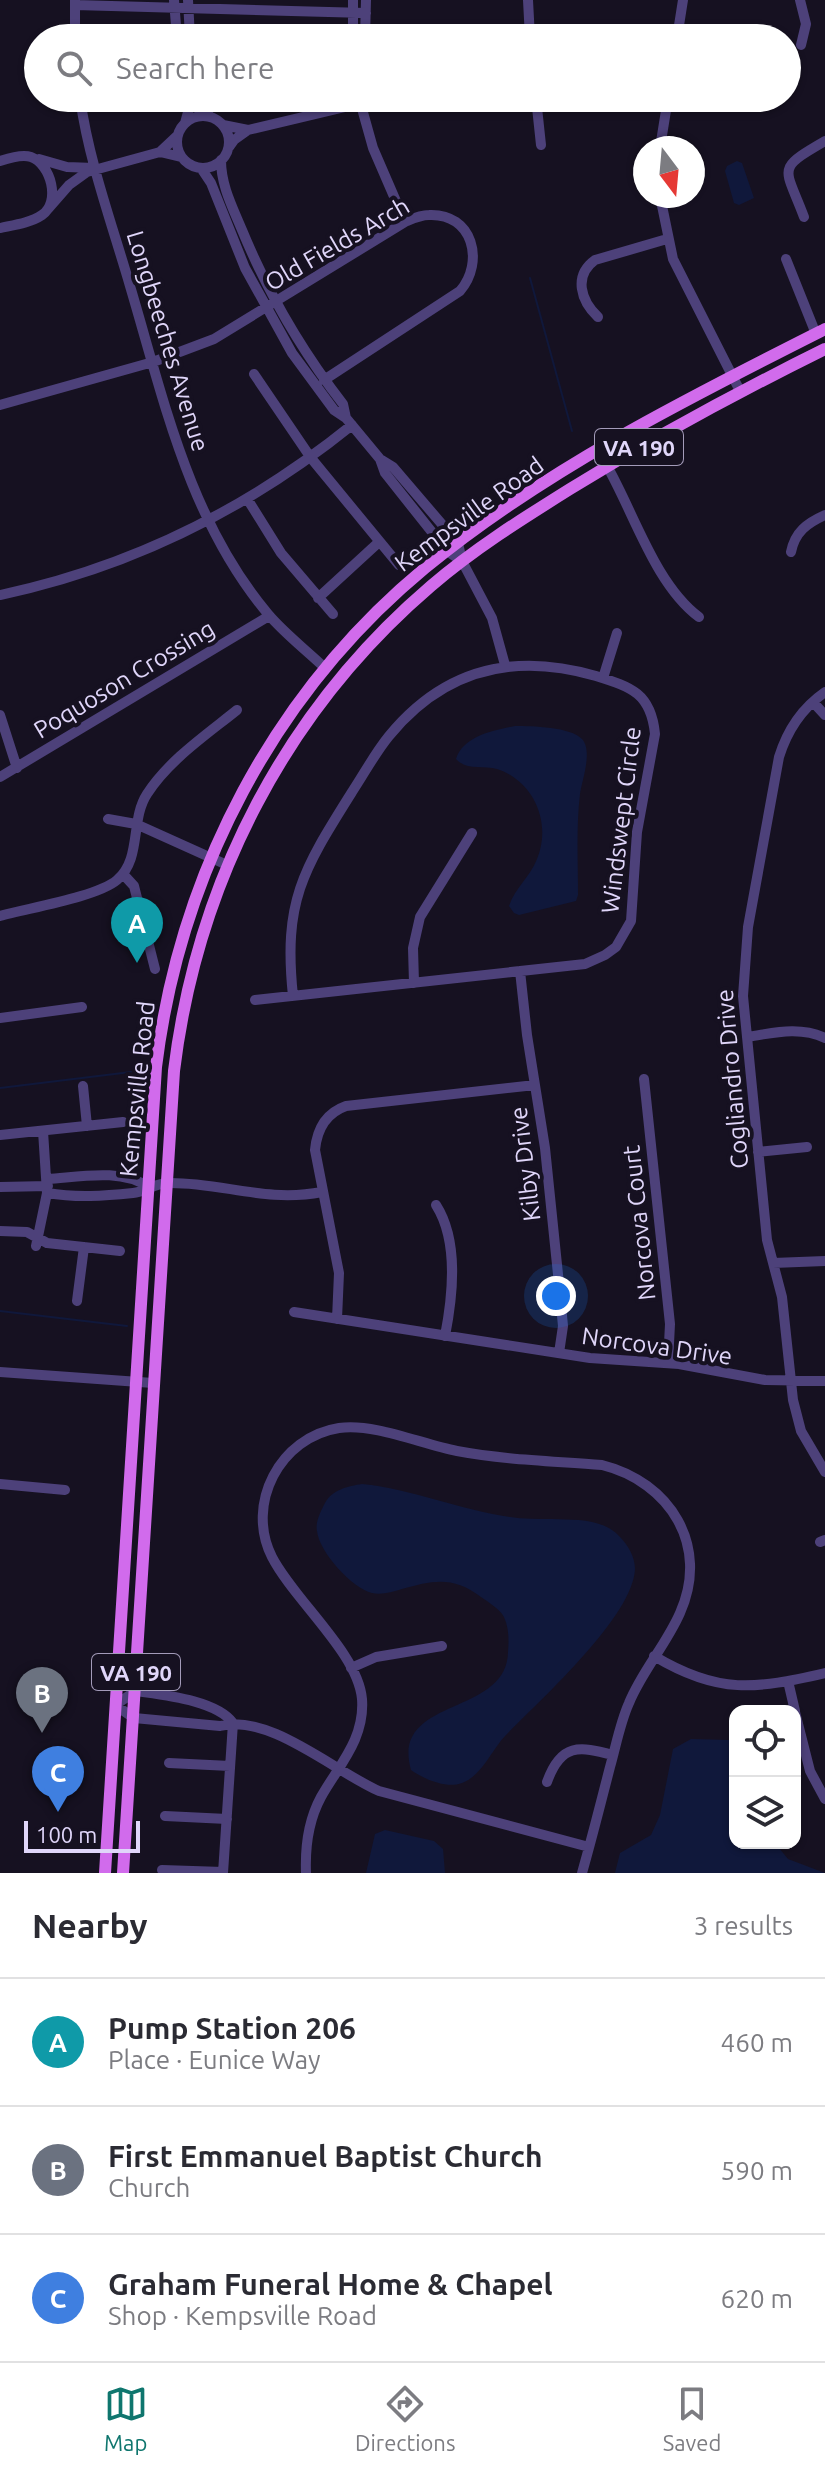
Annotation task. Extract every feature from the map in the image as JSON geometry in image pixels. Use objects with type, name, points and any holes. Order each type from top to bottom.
[{"type":"main road","name":"Kempsville Road","points":[[105,1873],[156,1067],[168,997],[186,927],[211,857],[260,760],[299,701],[383,605],[447,551],[579,462],[732,376],[821,331]]},
{"type":"main road","name":"Kempsville Road","points":[[123,1873],[174,1071],[185,1002],[202,934],[227,865],[270,779],[315,709],[351,664],[390,623],[462,561],[607,466],[740,391],[825,349]]},
{"type":"street","points":[[353,0],[353,24]]},
{"type":"street","points":[[366,0],[366,24]]},
{"type":"street","points":[[528,0],[529,24]]},
{"type":"street","points":[[679,24],[683,0]]},
{"type":"street","points":[[800,0],[806,24],[801,45]]},
{"type":"street","points":[[75,24],[75,3],[188,4],[366,13]]},
{"type":"street","points":[[174,4],[176,24]]},
{"type":"street","points":[[188,4],[189,24]]},
{"type":"street","name":"Longbeeches Avenue","points":[[83,112],[96,168],[180,454],[208,522],[269,616],[325,668]]},
{"type":"street","points":[[160,152],[177,136],[188,112]]},
{"type":"street","points":[[207,112],[210,117]]},
{"type":"street","points":[[0,228],[34,219],[47,210],[77,177],[96,168],[160,152],[181,157],[201,168],[215,165],[234,140],[248,130],[314,112]]},
{"type":"street","points":[[365,112],[373,148],[405,222]]},
{"type":"street","points":[[537,112],[541,145]]},
{"type":"street","points":[[662,136],[666,112]]},
{"type":"street","points":[[185,123],[197,116],[210,117],[223,125],[248,130]]},
{"type":"street","points":[[223,125],[228,136],[228,148]]},
{"type":"street","points":[[177,136],[181,157]]},
{"type":"street","points":[[804,217],[788,175],[789,165],[825,141]]},
{"type":"street","points":[[0,161],[30,156],[67,167],[96,168]]},
{"type":"street","points":[[30,156],[47,170],[51,187],[47,210]]},
{"type":"street","points":[[221,160],[221,179],[271,304],[343,404],[349,421]]},
{"type":"street","points":[[201,168],[211,183],[228,231],[309,376],[334,410],[349,421],[380,459],[393,467],[458,543],[462,561],[492,618],[505,665]]},
{"type":"street","points":[[662,208],[667,239],[683,282],[740,391]]},
{"type":"street","name":"Old Fields Arch","points":[[0,405],[153,362],[214,339],[405,222],[429,215],[452,220],[461,227],[473,248],[473,271],[468,282],[450,298],[324,380]]},
{"type":"street","points":[[598,317],[586,303],[581,286],[582,274],[589,265],[604,257],[667,239]]},
{"type":"street","points":[[786,259],[821,331]]},
{"type":"street","points":[[254,374],[311,458],[399,565]]},
{"type":"street","points":[[0,595],[113,562],[208,522],[248,500],[311,458],[349,421]]},
{"type":"street","points":[[380,459],[385,473],[447,551],[462,561]]},
{"type":"street","points":[[607,466],[625,498],[629,515],[681,603],[699,617]]},
{"type":"street","points":[[248,500],[281,553],[333,614]]},
{"type":"street","points":[[791,552],[805,525],[825,515]]},
{"type":"street","points":[[318,598],[379,542]]},
{"type":"street","name":"Poquoson Crossing","points":[[0,777],[269,616]]},
{"type":"street","points":[[603,678],[617,633]]},
{"type":"street","name":"Windswept Circle","points":[[255,1000],[293,996],[414,983],[585,964],[616,947],[631,921],[637,832],[655,734],[647,703],[636,692],[603,678],[541,664],[505,665],[473,674],[439,690],[417,705],[387,738],[320,844],[303,878],[296,896],[289,936],[293,996]]},
{"type":"street","name":"Cogliandro Drive","points":[[825,692],[793,726],[776,769],[745,950],[743,996],[767,1240],[782,1297],[791,1382],[801,1431],[825,1472]]},
{"type":"street","points":[[813,702],[825,715]]},
{"type":"street","points":[[0,916],[105,887],[123,874],[134,847],[136,824],[147,794],[174,763],[237,710]]},
{"type":"street","points":[[0,715],[17,768]]},
{"type":"street","points":[[108,819],[136,824],[227,865]]},
{"type":"street","points":[[414,983],[413,948],[420,917],[472,833]]},
{"type":"street","points":[[123,874],[134,886],[155,969]]},
{"type":"street","name":"Kilby Drive","points":[[520,971],[545,1148],[562,1312],[563,1333],[559,1353]]},
{"type":"street","points":[[0,1018],[82,1007]]},
{"type":"street","points":[[747,1037],[794,1031],[825,1038]]},
{"type":"street","name":"Norcova Court","points":[[644,1079],[670,1324],[668,1363]]},
{"type":"street","points":[[337,1319],[339,1273],[315,1150],[326,1118],[340,1108],[535,1085]]},
{"type":"street","points":[[83,1086],[87,1126]]},
{"type":"street","points":[[0,1135],[123,1122]]},
{"type":"street","points":[[37,1242],[48,1186],[43,1131]]},
{"type":"street","points":[[758,1152],[807,1147]]},
{"type":"street","points":[[0,1187],[48,1186],[90,1175],[137,1178],[148,1187]]},
{"type":"street","points":[[48,1186],[86,1197],[137,1193],[166,1183],[268,1196],[322,1192]]},
{"type":"street","points":[[436,1205],[446,1224],[451,1271],[445,1336]]},
{"type":"street","points":[[0,1231],[27,1232],[37,1242],[120,1251]]},
{"type":"street","points":[[77,1301],[84,1247]]},
{"type":"street","points":[[773,1263],[825,1261]]},
{"type":"street","name":"Norcova Drive","points":[[294,1312],[590,1358],[668,1363],[742,1377],[791,1382],[825,1381]]},
{"type":"street","points":[[0,1372],[153,1383]]},
{"type":"street","points":[[306,1873],[309,1826],[319,1799],[354,1744],[362,1714],[362,1695],[351,1668],[272,1558],[263,1530],[262,1512],[274,1474],[291,1452],[323,1432],[354,1428],[488,1456],[602,1465],[631,1474],[647,1484],[663,1498],[680,1522],[690,1564],[684,1603],[628,1704],[582,1873]]},
{"type":"street","points":[[0,1484],[65,1490]]},
{"type":"street","points":[[351,1668],[382,1655],[442,1646]]},
{"type":"street","points":[[654,1656],[706,1682],[752,1686],[825,1673]]},
{"type":"street","points":[[788,1681],[794,1705]]},
{"type":"street","points":[[162,1870],[223,1873],[233,1723],[226,1714],[194,1703],[136,1691],[115,1705],[134,1718],[220,1726],[233,1723],[277,1735],[357,1781],[393,1795],[589,1847]]},
{"type":"street","points":[[801,1735],[810,1771],[825,1799]]},
{"type":"street","points":[[547,1782],[555,1764],[572,1749],[589,1749],[613,1755]]},
{"type":"street","points":[[169,1763],[230,1766]]},
{"type":"street","points":[[165,1816],[227,1819]]},
{"type":"water","points":[[737,161],[742,163],[754,198],[739,205],[734,203],[725,171],[727,166]]},
{"type":"water","points":[[515,726],[569,732],[582,739],[587,751],[579,806],[576,901],[519,915],[509,906],[534,865],[541,845],[541,818],[536,805],[530,793],[510,775],[497,769],[465,765],[456,759],[472,740]]},
{"type":"water","points":[[362,1484],[510,1517],[597,1523],[620,1537],[632,1556],[635,1569],[630,1588],[602,1633],[506,1735],[475,1775],[456,1785],[429,1780],[411,1770],[409,1746],[417,1729],[432,1717],[489,1687],[503,1673],[508,1652],[506,1621],[490,1603],[471,1590],[452,1583],[434,1582],[376,1594],[364,1590],[346,1577],[324,1549],[317,1524],[325,1503],[332,1495],[346,1487]]},
{"type":"water","points":[[691,1739],[729,1740],[729,1849],[780,1849],[788,1859],[825,1873],[615,1873],[620,1853],[651,1835],[660,1815],[673,1749]]},
{"type":"water","points":[[385,1830],[434,1841],[443,1849],[445,1873],[366,1873],[375,1834]]},
{"type":"waterway","points":[[530,278],[572,431]]},
{"type":"waterway","points":[[0,1088],[139,1071]]},
{"type":"waterway","points":[[0,1311],[127,1326]]},
{"type":"place","name":"Pump Station 206","points":[[137,963]]},
{"type":"place","name":"First Emmanuel Baptist Church","points":[[42,1733]]},
{"type":"place","name":"Graham Funeral Home & Chapel","points":[[58,1812]]}]
